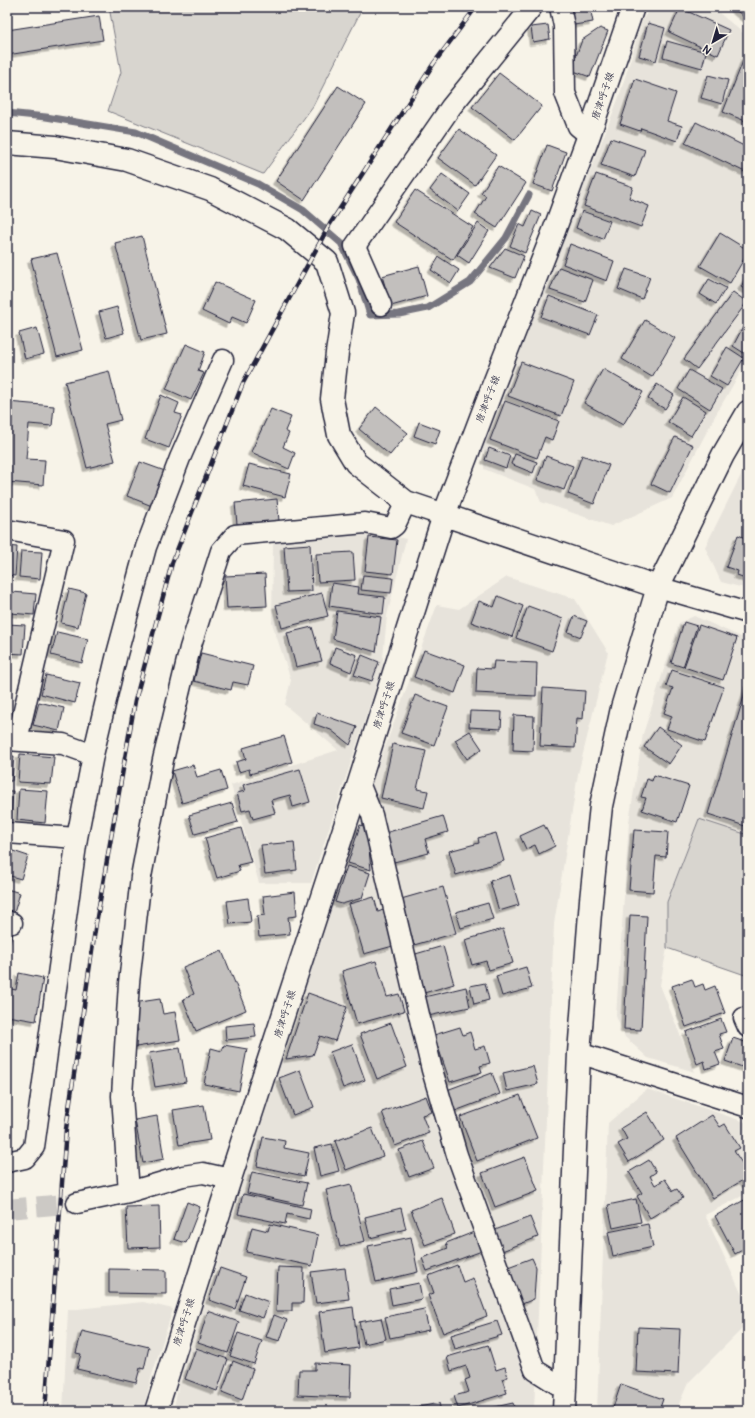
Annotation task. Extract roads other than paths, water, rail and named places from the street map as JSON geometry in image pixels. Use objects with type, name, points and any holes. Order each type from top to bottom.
[{"type":"street","points":[[381,305],[355,246],[452,107],[532,7]]},
{"type":"street","points":[[560,7],[564,26],[565,93],[578,126],[589,135]]},
{"type":"street","name":"唐津呼子線","points":[[156,1411],[230,1179],[360,783],[444,515],[554,231],[634,7]]},
{"type":"street","points":[[7,143],[55,147],[127,160],[210,189],[287,229],[327,262],[342,313],[332,399],[339,435],[356,463],[406,502],[658,587],[748,613]]},
{"type":"street","points":[[7,1162],[25,1158],[34,1147],[77,838],[93,755],[117,654],[146,547],[180,458],[223,360]]},
{"type":"street","points":[[564,1411],[579,1052],[591,900],[601,806],[622,708],[658,587],[723,455],[748,412]]},
{"type":"street","points":[[128,1192],[122,1096],[129,983],[141,876],[166,745],[190,648],[221,551],[235,535],[365,523],[391,528],[395,525],[406,502]]},
{"type":"street","points":[[7,530],[64,540],[12,740],[63,744],[93,755]]},
{"type":"street","points":[[360,783],[372,815],[432,1070],[457,1155],[535,1370],[565,1389]]},
{"type":"street","points":[[7,833],[77,838]]},
{"type":"street","points":[[579,1052],[748,1107]]},
{"type":"street","points":[[77,1203],[128,1192],[183,1176],[203,1173],[230,1179]]},
{"type":"waterway","points":[[7,113],[46,117],[136,132],[258,184],[303,210],[341,243],[359,279],[370,315],[399,314],[428,308],[470,282],[506,238],[529,195]]},
{"type":"tunnel","points":[[7,1209],[77,1203]]},
{"type":"railway","points":[[45,1411],[66,1129],[96,923],[135,701],[172,563],[243,383],[330,224],[434,63],[476,7]]}]
